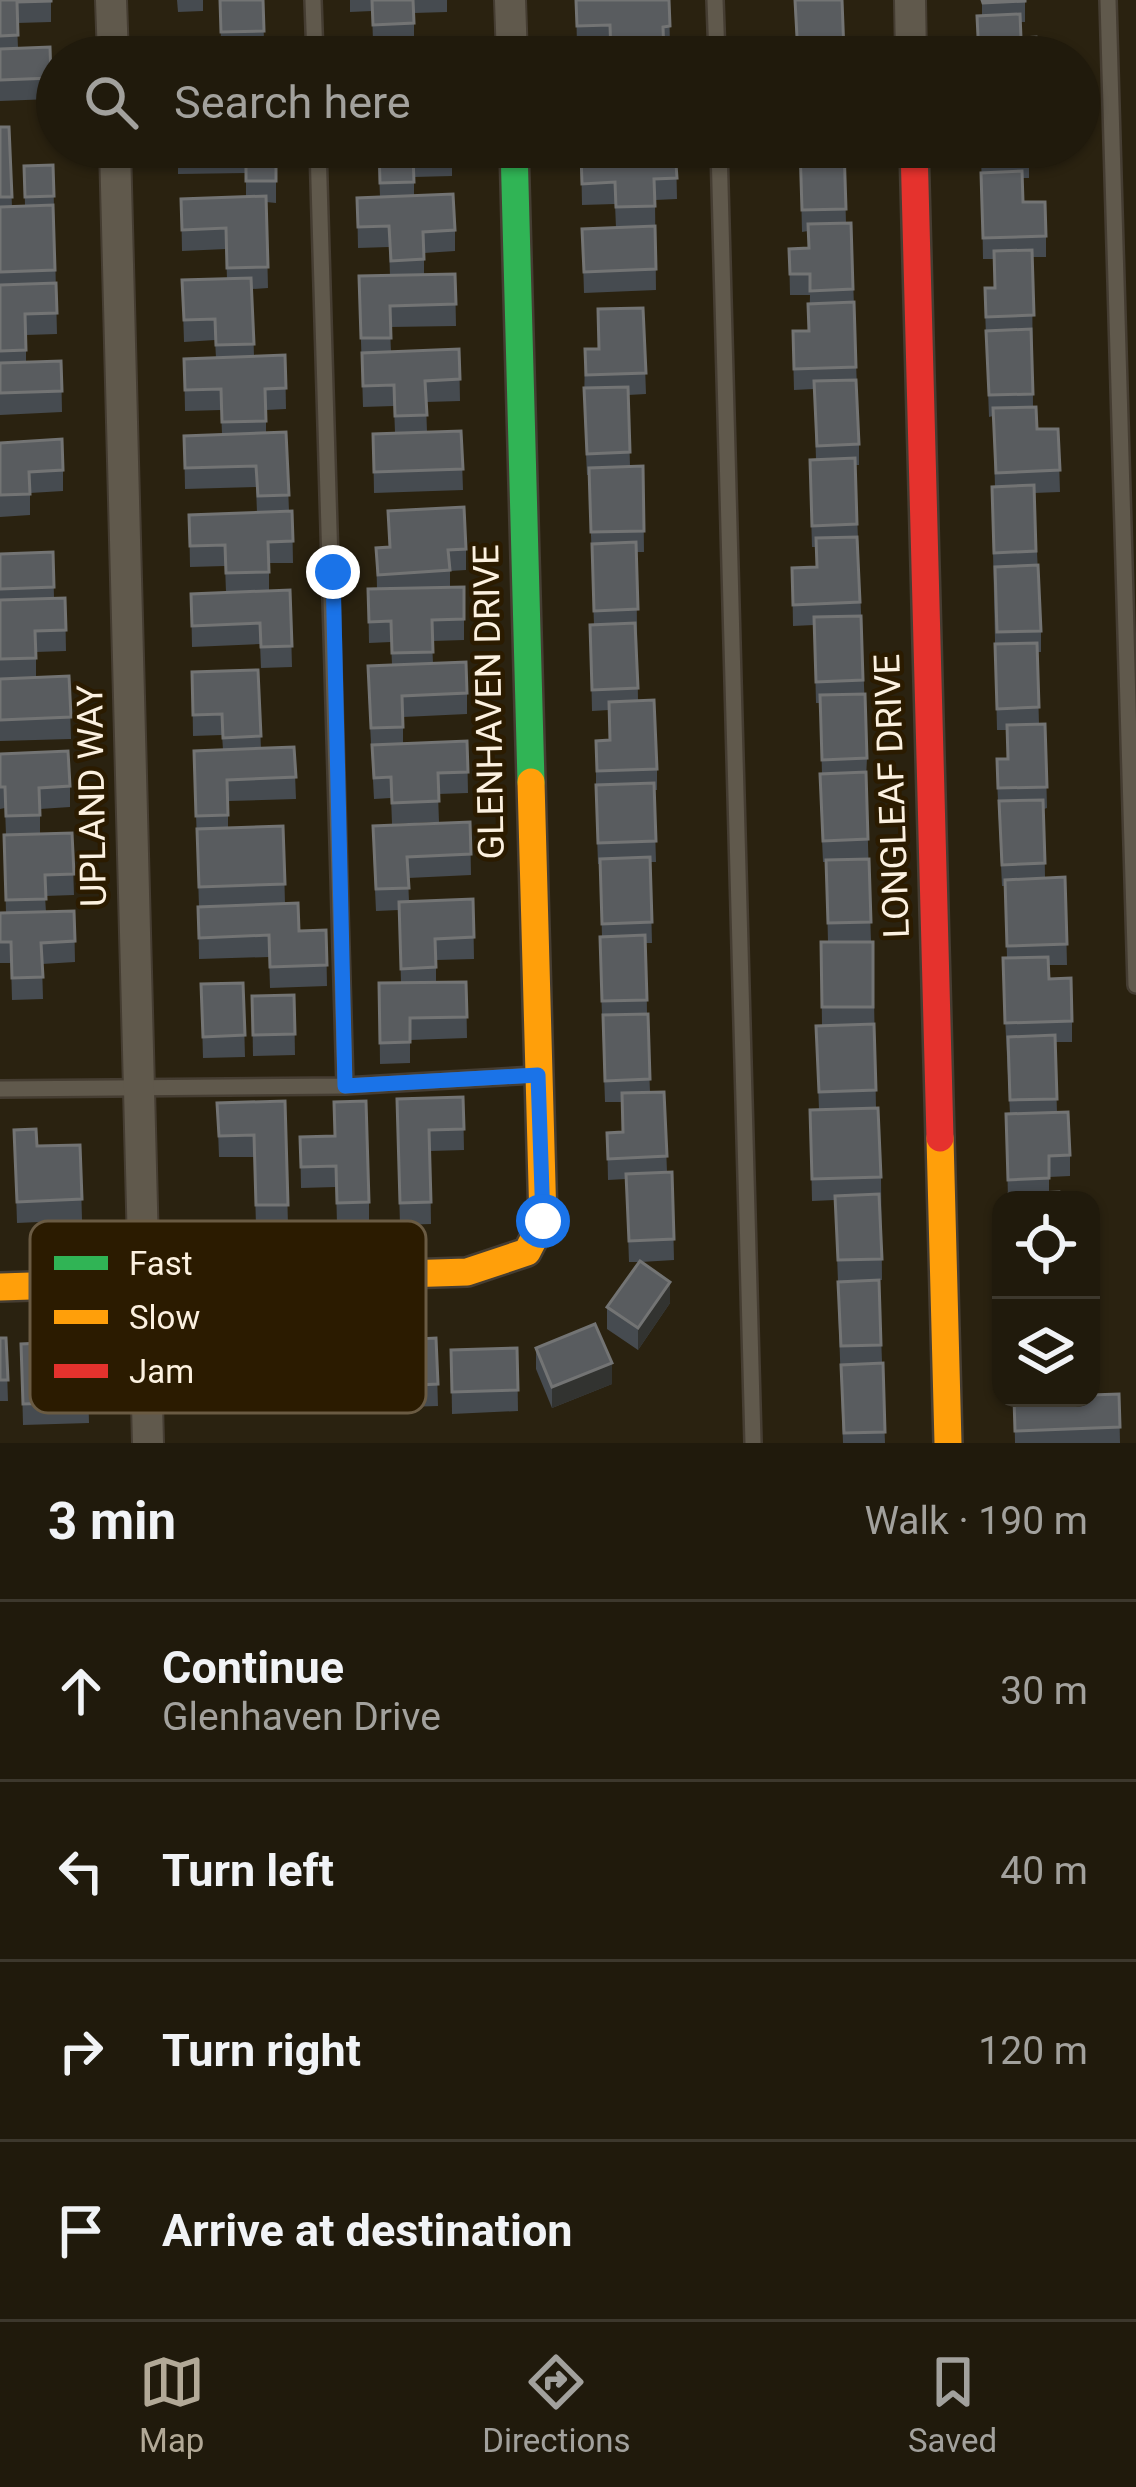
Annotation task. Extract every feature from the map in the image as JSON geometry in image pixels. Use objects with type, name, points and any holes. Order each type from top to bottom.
[{"type":"street","points":[[111,0],[112,36]]},
{"type":"street","points":[[510,0],[511,36]]},
{"type":"street","points":[[910,0],[911,36]]},
{"type":"street","name":"UPLAND WAY","points":[[116,168],[142,1221]]},
{"type":"street","name":"GLENHAVEN DRIVE","points":[[426,1273],[467,1272],[527,1252],[543,1221],[515,168]]},
{"type":"street","name":"LONGLEAF DRIVE","points":[[915,168],[948,1443]]},
{"type":"street","points":[[0,1287],[30,1286]]},
{"type":"street","name":"UPLAND WAY","points":[[147,1413],[148,1443]]},
{"type":"lane","points":[[313,0],[314,36]]},
{"type":"lane","points":[[715,0],[716,36]]},
{"type":"lane","points":[[1108,0],[1136,986]]},
{"type":"lane","points":[[320,168],[345,1086]]},
{"type":"lane","points":[[720,168],[753,1443]]},
{"type":"lane","points":[[0,1089],[345,1086],[538,1075]]},
{"type":"building","points":[[0,0],[51,1],[17,2],[18,35],[0,36]]},
{"type":"building","points":[[220,0],[263,0],[264,31],[221,32]]},
{"type":"building","points":[[372,0],[413,0],[414,23],[373,25]]},
{"type":"building","points":[[576,0],[669,0],[670,26],[663,27],[663,36],[610,36],[610,25],[577,26]]},
{"type":"building","points":[[795,0],[842,0],[843,36],[797,36]]},
{"type":"building","points":[[1020,14],[1021,36],[978,36],[977,16]]},
{"type":"building","points":[[36,48],[36,79],[0,80],[0,49]]},
{"type":"building","points":[[0,127],[9,127],[12,197],[0,197]]},
{"type":"building","points":[[24,166],[53,168],[54,196],[25,197]]},
{"type":"building","points":[[246,168],[276,168],[276,181],[246,181]]},
{"type":"building","points":[[380,168],[413,168],[414,182],[380,183]]},
{"type":"building","points":[[581,168],[676,168],[677,178],[654,179],[655,206],[616,207],[615,182],[582,184]]},
{"type":"building","points":[[801,168],[845,168],[846,209],[802,210]]},
{"type":"building","points":[[1022,171],[1023,202],[1045,202],[1046,236],[983,238],[981,173]]},
{"type":"building","points":[[453,194],[455,230],[423,232],[424,259],[391,261],[389,226],[358,227],[357,198]]},
{"type":"building","points":[[266,196],[268,267],[227,268],[226,228],[182,230],[181,199]]},
{"type":"building","points":[[53,205],[55,270],[0,272],[0,207]]},
{"type":"building","points":[[851,223],[853,289],[810,291],[810,274],[790,274],[789,249],[809,248],[808,224]]},
{"type":"building","points":[[655,226],[656,269],[584,272],[582,229]]},
{"type":"building","points":[[1032,250],[1034,315],[986,317],[985,288],[995,288],[994,251]]},
{"type":"building","points":[[455,274],[456,304],[390,306],[391,338],[361,338],[359,276]]},
{"type":"building","points":[[251,278],[254,344],[216,345],[215,319],[184,320],[182,280]]},
{"type":"building","points":[[56,283],[57,313],[25,314],[26,350],[0,351],[0,285]]},
{"type":"building","points":[[854,302],[856,367],[794,369],[793,331],[809,331],[808,304]]},
{"type":"building","points":[[643,308],[646,373],[586,375],[585,349],[599,349],[598,309]]},
{"type":"building","points":[[1031,329],[1033,394],[989,395],[986,331]]},
{"type":"building","points":[[459,349],[460,379],[425,381],[427,415],[395,416],[394,385],[363,386],[362,353]]},
{"type":"building","points":[[285,355],[286,388],[265,389],[266,421],[222,422],[221,389],[185,390],[184,359]]},
{"type":"building","points":[[61,361],[62,391],[0,393],[0,363]]},
{"type":"building","points":[[856,380],[859,444],[817,446],[814,381]]},
{"type":"building","points":[[628,387],[630,452],[587,454],[584,388]]},
{"type":"building","points":[[1036,407],[1037,429],[1058,429],[1060,470],[996,473],[993,408]]},
{"type":"building","points":[[461,431],[463,469],[374,472],[373,434]]},
{"type":"building","points":[[286,432],[289,495],[258,496],[256,466],[185,468],[184,436]]},
{"type":"building","points":[[62,439],[63,470],[29,472],[30,494],[0,495],[0,443]]},
{"type":"building","points":[[855,458],[857,524],[812,526],[810,460]]},
{"type":"building","points":[[643,466],[644,531],[591,532],[589,468]]},
{"type":"building","points":[[1034,485],[1036,551],[994,553],[992,487]]},
{"type":"building","points":[[464,507],[466,549],[448,550],[450,570],[378,575],[376,548],[390,547],[388,511]]},
{"type":"building","points":[[292,511],[293,541],[268,542],[269,572],[226,573],[225,545],[190,546],[189,515]]},
{"type":"building","points":[[857,537],[860,602],[793,605],[792,568],[817,567],[816,538]]},
{"type":"building","points":[[636,542],[638,609],[594,611],[592,544]]},
{"type":"building","points":[[53,552],[54,587],[0,589],[0,554]]},
{"type":"building","points":[[1038,565],[1041,631],[997,632],[995,567]]},
{"type":"building","points":[[464,587],[464,619],[432,620],[433,652],[392,653],[391,621],[369,622],[368,589]]},
{"type":"building","points":[[290,590],[292,646],[261,647],[260,623],[192,626],[191,594]]},
{"type":"building","points":[[65,598],[66,630],[35,631],[36,658],[0,659],[0,600]]},
{"type":"building","points":[[861,616],[863,680],[816,682],[814,617]]},
{"type":"building","points":[[635,623],[638,688],[592,690],[590,625]]},
{"type":"building","points":[[1037,643],[1039,707],[997,709],[995,644]]},
{"type":"building","points":[[466,662],[467,693],[402,696],[403,727],[371,728],[368,666]]},
{"type":"building","points":[[258,670],[261,736],[223,738],[222,714],[193,715],[192,672]]},
{"type":"building","points":[[69,676],[71,717],[0,720],[0,679]]},
{"type":"building","points":[[865,694],[867,758],[822,760],[820,695]]},
{"type":"building","points":[[654,700],[657,769],[597,771],[596,741],[610,740],[609,702]]},
{"type":"building","points":[[1045,724],[1047,787],[998,788],[997,759],[1008,759],[1007,725]]},
{"type":"building","points":[[467,741],[468,772],[438,773],[439,801],[392,803],[391,777],[374,778],[372,745]]},
{"type":"building","points":[[294,747],[296,777],[227,780],[228,815],[196,816],[194,751]]},
{"type":"building","points":[[68,751],[70,786],[39,788],[40,815],[6,816],[0,754]]},
{"type":"building","points":[[866,772],[868,839],[823,841],[820,774]]},
{"type":"building","points":[[654,783],[656,841],[598,843],[596,785]]},
{"type":"building","points":[[1043,800],[1045,863],[1002,865],[999,801]]},
{"type":"building","points":[[470,822],[471,854],[407,857],[409,888],[376,889],[373,826]]},
{"type":"building","points":[[283,826],[285,884],[199,887],[197,829]]},
{"type":"building","points":[[72,833],[74,874],[45,875],[46,899],[6,900],[4,835]]},
{"type":"building","points":[[650,857],[652,922],[602,924],[600,859]]},
{"type":"building","points":[[869,859],[871,922],[828,923],[826,860]]},
{"type":"building","points":[[1065,877],[1067,944],[1007,946],[1005,880]]},
{"type":"building","points":[[473,899],[474,937],[435,939],[436,967],[401,969],[399,902]]},
{"type":"building","points":[[298,903],[299,931],[326,930],[327,965],[270,967],[269,935],[199,938],[198,907]]},
{"type":"building","points":[[74,911],[75,941],[41,943],[43,977],[12,978],[11,942],[0,942],[0,913]]},
{"type":"building","points":[[645,935],[647,1000],[602,1001],[600,937]]},
{"type":"building","points":[[821,942],[873,942],[873,1007],[822,1007]]},
{"type":"building","points":[[1048,957],[1049,979],[1071,978],[1072,1021],[1005,1023],[1003,958]]},
{"type":"building","points":[[466,982],[467,1017],[410,1018],[410,1042],[380,1043],[379,983]]},
{"type":"building","points":[[243,983],[245,1035],[203,1037],[201,984]]},
{"type":"building","points":[[294,995],[295,1034],[253,1035],[252,996]]},
{"type":"building","points":[[648,1014],[650,1079],[605,1081],[603,1015]]},
{"type":"building","points":[[874,1024],[876,1090],[819,1092],[816,1026]]},
{"type":"building","points":[[1055,1035],[1057,1099],[1010,1100],[1008,1037]]},
{"type":"building","points":[[664,1092],[667,1156],[608,1159],[607,1133],[623,1132],[622,1093]]},
{"type":"building","points":[[463,1097],[464,1129],[429,1130],[431,1202],[400,1203],[397,1099]]},
{"type":"building","points":[[285,1101],[288,1205],[256,1205],[254,1135],[219,1136],[217,1103]]},
{"type":"building","points":[[366,1101],[369,1202],[337,1203],[336,1166],[301,1167],[300,1137],[335,1136],[334,1102]]},
{"type":"building","points":[[878,1108],[881,1177],[812,1179],[810,1110]]},
{"type":"building","points":[[1068,1112],[1070,1155],[1049,1156],[1049,1178],[1008,1180],[1006,1114]]},
{"type":"building","points":[[36,1129],[37,1146],[80,1145],[82,1199],[17,1202],[14,1130]]},
{"type":"building","points":[[672,1172],[674,1239],[629,1241],[626,1174]]},
{"type":"building","points":[[879,1194],[882,1259],[838,1260],[835,1196]]},
{"type":"building","points":[[640,1261],[670,1282],[638,1328],[607,1307]]},
{"type":"building","points":[[879,1280],[881,1345],[841,1346],[838,1282]]},
{"type":"building","points":[[595,1324],[612,1363],[552,1387],[536,1348]]},
{"type":"building","points":[[0,1338],[6,1338],[8,1380],[0,1380]]},
{"type":"building","points":[[436,1338],[438,1384],[426,1385],[426,1339]]},
{"type":"building","points":[[21,1344],[30,1344],[30,1404],[23,1404]]},
{"type":"building","points":[[517,1348],[518,1390],[452,1392],[451,1350]]},
{"type":"building","points":[[883,1363],[885,1432],[844,1433],[841,1365]]},
{"type":"building","points":[[1119,1394],[1120,1427],[1015,1431],[1014,1407],[1100,1407],[1100,1395]]},
{"type":"traffic: fast","points":[[515,168],[531,782]]},
{"type":"traffic: slow","points":[[426,1273],[467,1272],[527,1252],[543,1221],[531,782]]},
{"type":"traffic: slow","points":[[940,1138],[948,1443]]},
{"type":"traffic: slow","points":[[0,1287],[30,1286]]},
{"type":"traffic: jam","points":[[915,168],[940,1138]]},
{"type":"route","points":[[333,572],[345,1086],[538,1075],[543,1221]]}]
